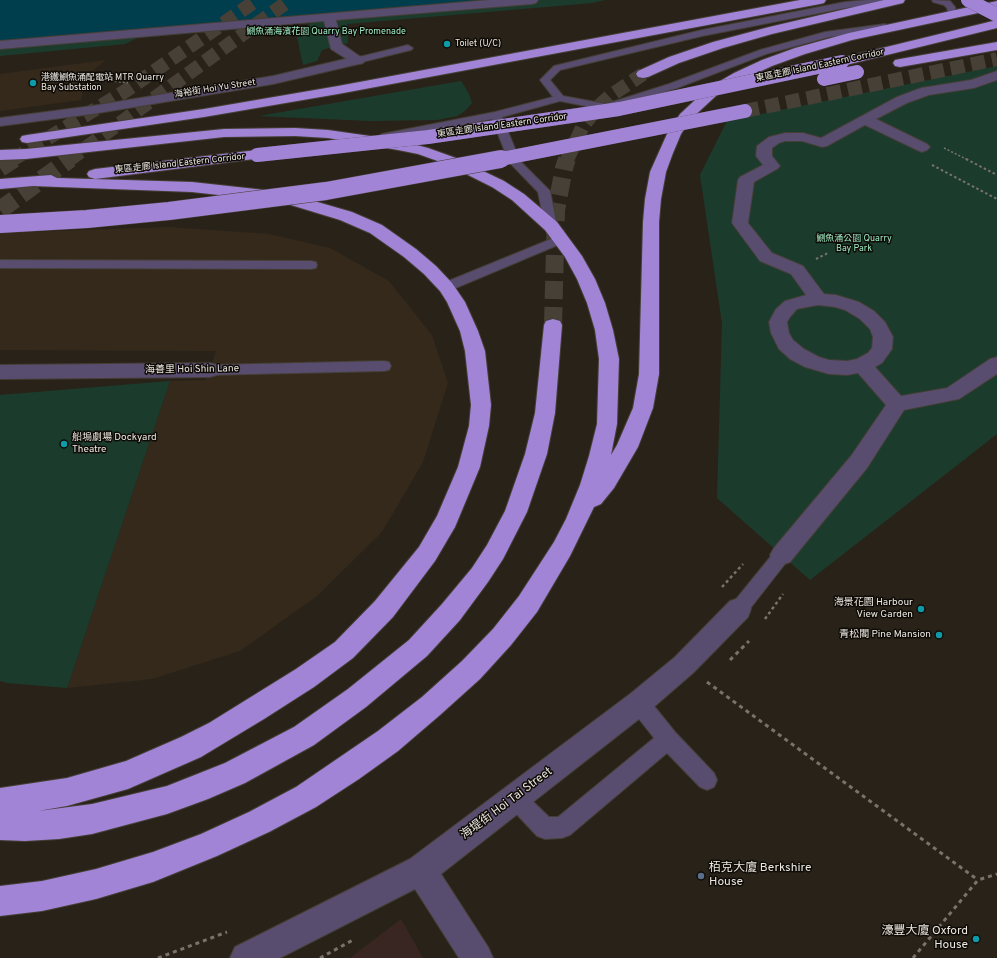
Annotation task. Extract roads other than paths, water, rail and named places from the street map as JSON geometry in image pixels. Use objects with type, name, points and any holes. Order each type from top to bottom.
[{"type":"highway","points":[[605,39],[756,0]]},
{"type":"highway","points":[[0,143],[330,92],[605,39],[820,0]]},
{"type":"highway","points":[[643,74],[674,60],[718,45],[777,29],[900,0]]},
{"type":"highway","points":[[968,0],[997,15]]},
{"type":"highway","points":[[577,520],[606,482],[627,447],[643,408],[649,374],[651,222],[654,198],[658,172],[674,134],[685,117],[702,100],[725,84],[753,70],[800,51],[849,38],[997,5]]},
{"type":"highway","name":"東區走廊 Island Eastern Corridor","points":[[0,184],[36,182],[140,168],[428,136],[619,110],[894,50],[997,24]]},
{"type":"highway","points":[[885,66],[997,46]]},
{"type":"highway","points":[[619,110],[731,97],[868,70]]},
{"type":"highway","points":[[0,224],[87,219],[169,211],[326,191],[448,170],[745,111]]},
{"type":"highway","points":[[0,155],[26,154],[136,141],[224,133],[295,132],[328,134],[367,140],[423,151],[451,161],[476,172],[518,197],[556,233],[586,279],[596,303],[604,330],[609,359],[609,393],[607,424],[600,456],[591,485],[577,520],[547,575],[528,604],[502,637],[471,670],[431,706],[388,741],[306,797],[259,822],[207,846],[159,864],[96,884],[42,896],[0,901]]},
{"type":"highway","points":[[0,802],[67,792],[128,775],[191,747],[219,732],[306,678],[344,650],[384,609],[427,554],[447,520],[469,467],[480,426],[481,405],[475,351],[462,313],[446,287],[430,270],[410,253],[376,229],[346,216],[283,197],[192,187],[36,182]]},
{"type":"highway","points":[[0,825],[32,825],[92,819],[167,800],[198,789],[235,773],[304,736],[357,698],[418,648],[451,612],[480,575],[495,552],[516,512],[536,454],[545,413],[553,326]]},
{"type":"street","points":[[0,46],[532,0]]},
{"type":"street","points":[[329,18],[336,46],[358,60]]},
{"type":"street","name":"海裕街 Hoi Yu Street","points":[[0,122],[92,110],[273,80],[358,60]]},
{"type":"street","points":[[818,299],[797,270],[766,257],[740,223],[746,180],[772,166],[766,159],[763,152],[765,146],[774,140],[794,136],[822,143],[902,100],[926,91],[974,84],[997,75]]},
{"type":"street","points":[[866,119],[922,147]]},
{"type":"street","points":[[818,299],[836,301],[852,306],[867,315],[878,326],[883,337],[882,349],[875,358],[862,365],[847,368],[829,367],[812,362],[798,354],[786,344],[780,333],[778,322],[782,313],[791,305],[818,299]]},
{"type":"street","points":[[782,555],[860,462],[897,404],[952,394],[997,364]]},
{"type":"street","points":[[862,365],[897,404]]},
{"type":"street","name":"海善里 Hoi Shin Lane","points":[[0,372],[210,370]]},
{"type":"street","name":"海堤街 Hoi Tai Street","points":[[246,958],[421,870],[639,703],[684,665],[739,609]]},
{"type":"street","points":[[421,870],[477,958]]},
{"type":"lane","points":[[560,98],[545,80],[557,68],[702,33],[845,5],[892,0]]},
{"type":"lane","points":[[936,0],[947,3],[951,7],[952,14]]},
{"type":"lane","points":[[367,140],[496,115],[560,98],[606,107],[672,86],[770,50],[828,34],[906,25]]},
{"type":"lane","points":[[358,60],[408,48]]},
{"type":"lane","points":[[446,287],[556,233],[544,191],[515,162],[496,115]]},
{"type":"lane","points":[[0,264],[311,265]]},
{"type":"lane","name":"海善里 Hoi Shin Lane","points":[[210,370],[384,366]]},
{"type":"lane","points":[[739,609],[782,555]]},
{"type":"lane","points":[[639,703],[668,739],[708,780]]},
{"type":"lane","points":[[515,798],[545,828],[562,827],[668,739]]},
{"type":"water","points":[[0,0],[500,0],[0,42]]},
{"type":"tunnel","points":[[12,160],[127,90],[257,0]]},
{"type":"tunnel","points":[[69,160],[290,0]]},
{"type":"tunnel","points":[[745,111],[997,59]]},
{"type":"tunnel","points":[[567,160],[583,126],[597,108],[610,96],[643,74]]},
{"type":"tunnel","points":[[0,168],[14,159]]},
{"type":"tunnel","points":[[0,210],[70,159]]},
{"type":"tunnel","points":[[553,325],[556,210],[567,159]]},
{"type":"place","name":"Toilet (U/C)","points":[[447,44]]},
{"type":"place","name":"港鐵鰂魚涌配電站 MTR Quarry Bay Substation","points":[[33,83]]},
{"type":"place","name":"船塢劇場 Dockyard Theatre","points":[[64,444]]},
{"type":"place","name":"海景花園 Harbour View Garden","points":[[921,609]]},
{"type":"place","name":"青松閣 Pine Mansion","points":[[939,635]]},
{"type":"place","name":"栢克大廈 Berkshire House","points":[[701,876]]},
{"type":"place","name":"濠豐大廈 Oxford House","points":[[976,939]]},
{"type":"park label","name":"鰂魚涌海濱花園 Quarry Bay Promenade","points":[[326,32]]},
{"type":"park label","name":"鰂魚涌公園 Quarry Bay Park","points":[[854,244]]}]
